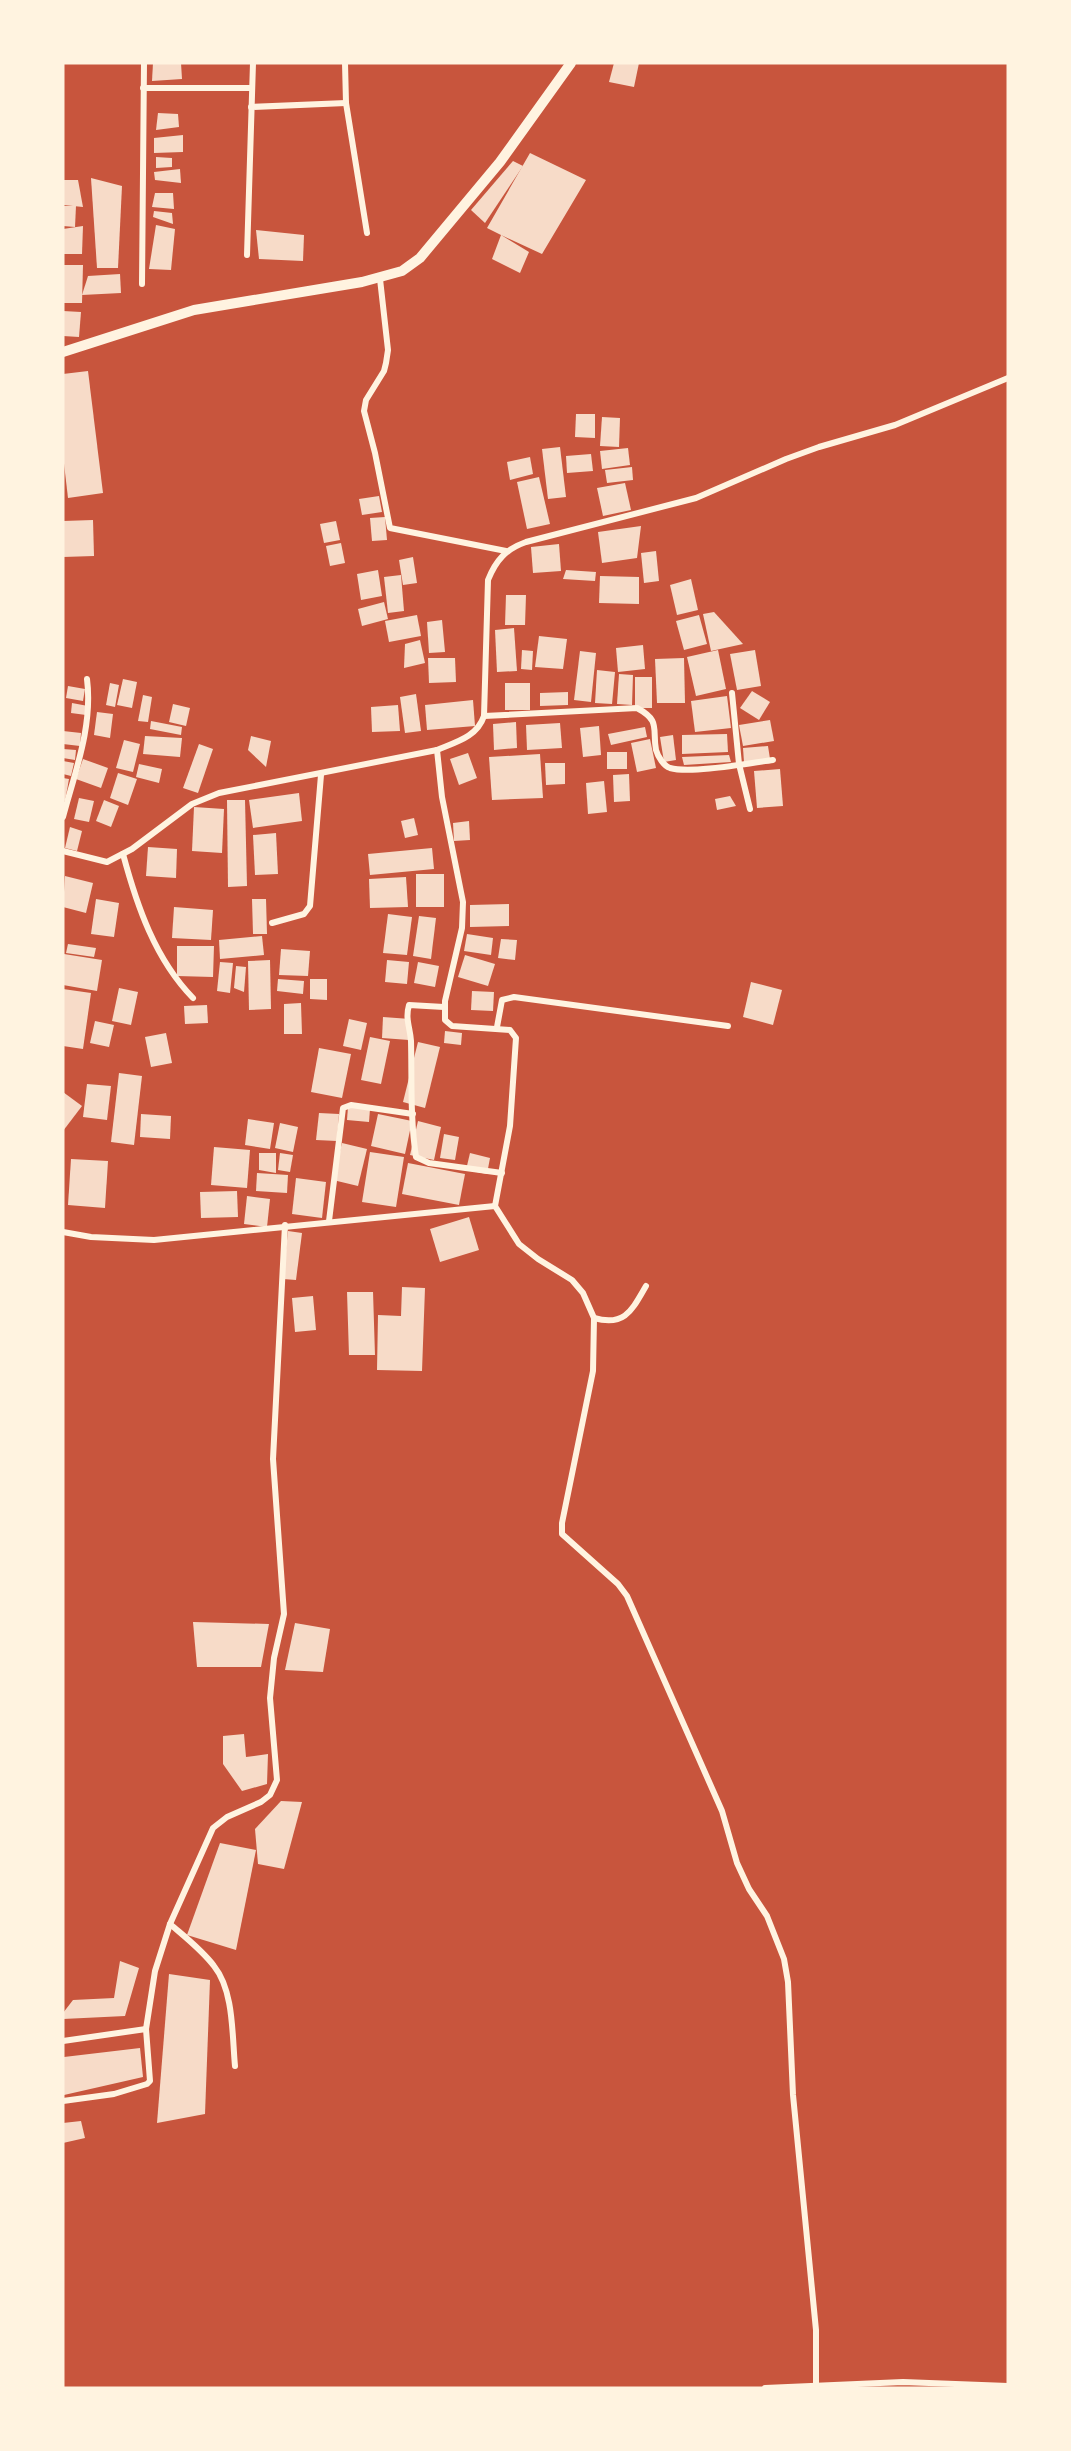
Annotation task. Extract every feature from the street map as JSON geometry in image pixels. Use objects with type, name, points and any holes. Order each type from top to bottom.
[{"type":"street","points":[[142,284],[144,63]]},
{"type":"street","points":[[247,255],[253,63]]},
{"type":"street","points":[[345,63],[346,103],[366,233]]},
{"type":"street","points":[[63,352],[194,310],[381,279],[402,272],[414,264],[443,233],[500,162],[571,63]]},
{"type":"street","points":[[143,88],[252,88]]},
{"type":"street","points":[[251,107],[346,103]]},
{"type":"street","points":[[381,279],[388,350],[384,371],[366,400],[365,421],[375,453],[389,526],[392,530],[506,551]]},
{"type":"street","points":[[63,851],[107,862],[123,854],[192,804],[219,793],[321,775],[437,750],[477,731],[484,716],[488,580],[506,551],[526,542],[696,498],[808,451],[895,425],[1008,378]]},
{"type":"street","points":[[63,817],[88,722],[90,701],[87,679]]},
{"type":"street","points":[[732,693],[739,764],[750,809]]},
{"type":"street","points":[[484,716],[637,708],[649,715],[655,725],[656,752],[662,762],[670,768],[773,760]]},
{"type":"street","points":[[437,750],[442,797],[463,902],[462,928],[444,1007],[445,1020],[452,1026],[497,1027],[513,1033],[517,1048],[502,1173],[495,1206],[519,1244],[572,1280],[583,1293],[594,1318],[593,1371],[562,1523],[562,1534],[618,1584],[627,1596],[722,1811],[737,1863],[749,1889],[767,1916],[784,1959],[788,1982],[792,2095],[816,2330],[816,2384]]},
{"type":"street","points":[[272,923],[304,914],[310,906],[321,775]]},
{"type":"street","points":[[123,854],[134,896],[160,954],[176,981],[193,998]]},
{"type":"street","points":[[497,1027],[502,1000],[514,997],[728,1026]]},
{"type":"street","points":[[444,1007],[409,1005],[406,1018],[411,1038],[416,1157],[429,1163],[502,1173]]},
{"type":"street","points":[[329,1221],[340,1114],[344,1108],[351,1104],[413,1114]]},
{"type":"street","points":[[63,1232],[91,1237],[154,1240],[285,1225],[495,1206]]},
{"type":"street","points":[[63,2101],[114,2094],[147,2084],[151,2074],[146,2029],[155,1971],[170,1924],[213,1828],[227,1817],[261,1802],[270,1795],[278,1780],[270,1698],[274,1658],[284,1614],[284,1583],[275,1514],[273,1459],[285,1225]]},
{"type":"street","points":[[594,1318],[612,1322],[625,1316],[646,1286]]},
{"type":"street","points":[[170,1924],[214,1966],[222,1979],[229,2005],[235,2066]]},
{"type":"street","points":[[63,2041],[146,2029]]},
{"type":"street","points":[[765,2388],[903,2382],[1008,2386]]},
{"type":"building","points":[[153,63],[181,63],[182,79],[152,81]]},
{"type":"building","points":[[614,63],[639,63],[634,87],[609,82]]},
{"type":"building","points":[[158,113],[178,114],[179,127],[156,130]]},
{"type":"building","points":[[183,135],[183,152],[154,153],[154,138]]},
{"type":"building","points":[[530,153],[586,180],[542,254],[487,228]]},
{"type":"building","points":[[156,157],[172,158],[172,167],[156,168]]},
{"type":"building","points":[[513,161],[523,166],[485,223],[471,210]]},
{"type":"building","points":[[180,169],[181,183],[155,180],[154,172]]},
{"type":"building","points":[[91,178],[122,186],[118,268],[97,268]]},
{"type":"building","points":[[63,180],[78,180],[83,207],[63,205]]},
{"type":"building","points":[[155,193],[173,193],[174,209],[152,207]]},
{"type":"building","points":[[63,206],[76,206],[75,227],[63,226]]},
{"type":"building","points":[[154,211],[172,213],[173,224],[153,217]]},
{"type":"building","points":[[156,225],[175,229],[171,270],[149,269]]},
{"type":"building","points":[[83,226],[82,254],[63,254],[63,229]]},
{"type":"building","points":[[256,230],[304,235],[303,261],[259,259]]},
{"type":"building","points":[[501,235],[529,252],[520,273],[492,259]]},
{"type":"building","points":[[63,265],[83,265],[82,303],[63,303]]},
{"type":"building","points":[[120,274],[121,293],[82,295],[88,276]]},
{"type":"building","points":[[63,311],[81,312],[79,337],[63,336]]},
{"type":"building","points":[[88,371],[103,493],[68,498],[63,455],[63,374]]},
{"type":"building","points":[[576,414],[595,414],[595,438],[575,437]]},
{"type":"building","points":[[602,417],[620,418],[619,447],[600,446]]},
{"type":"building","points":[[560,447],[566,497],[548,499],[542,449]]},
{"type":"building","points":[[628,448],[630,465],[602,469],[600,451]]},
{"type":"building","points":[[591,454],[593,471],[567,473],[566,456]]},
{"type":"building","points":[[530,457],[533,474],[510,480],[507,462]]},
{"type":"building","points":[[632,467],[633,480],[607,483],[605,470]]},
{"type":"building","points":[[539,477],[550,524],[527,529],[517,482]]},
{"type":"building","points":[[625,483],[631,510],[603,516],[597,488]]},
{"type":"building","points":[[379,496],[382,512],[362,515],[359,499]]},
{"type":"building","points":[[385,517],[387,540],[372,541],[370,518]]},
{"type":"building","points":[[93,520],[94,556],[63,557],[63,521]]},
{"type":"building","points":[[336,521],[340,540],[324,543],[320,524]]},
{"type":"building","points":[[641,526],[637,558],[602,563],[598,532]]},
{"type":"building","points":[[341,543],[345,563],[330,566],[326,546]]},
{"type":"building","points":[[559,544],[561,571],[533,573],[531,547]]},
{"type":"building","points":[[656,551],[659,581],[644,583],[641,553]]},
{"type":"building","points":[[413,557],[417,583],[403,585],[399,560]]},
{"type":"building","points":[[378,570],[382,596],[361,600],[357,574]]},
{"type":"building","points":[[566,570],[596,572],[595,581],[563,579]]},
{"type":"building","points":[[401,575],[404,611],[388,613],[384,577]]},
{"type":"building","points":[[600,576],[639,577],[639,604],[599,603]]},
{"type":"building","points":[[691,579],[698,610],[677,615],[670,585]]},
{"type":"building","points":[[506,595],[526,595],[525,625],[505,625]]},
{"type":"building","points":[[384,602],[388,619],[362,626],[358,609]]},
{"type":"building","points":[[714,612],[743,644],[711,651],[703,614]]},
{"type":"building","points":[[417,615],[421,636],[389,642],[385,621]]},
{"type":"building","points":[[699,615],[707,644],[684,650],[676,621]]},
{"type":"building","points":[[442,620],[445,652],[429,653],[427,622]]},
{"type":"building","points":[[514,628],[517,671],[497,672],[495,630]]},
{"type":"building","points":[[539,636],[567,639],[563,669],[535,667]]},
{"type":"building","points":[[420,640],[425,663],[404,668],[405,644]]},
{"type":"building","points":[[643,645],[645,669],[618,672],[616,648]]},
{"type":"building","points":[[522,650],[533,651],[532,670],[521,669]]},
{"type":"building","points":[[718,650],[726,689],[696,696],[687,657]]},
{"type":"building","points":[[755,650],[761,686],[737,690],[730,654]]},
{"type":"building","points":[[580,651],[596,653],[591,702],[574,700]]},
{"type":"building","points":[[428,658],[455,658],[456,682],[429,683]]},
{"type":"building","points":[[684,658],[685,703],[657,703],[655,659]]},
{"type":"building","points":[[597,670],[615,672],[612,704],[595,703]]},
{"type":"building","points":[[619,674],[633,675],[632,705],[617,704]]},
{"type":"building","points":[[635,677],[652,677],[652,708],[635,708]]},
{"type":"building","points":[[123,679],[137,682],[132,708],[117,705]]},
{"type":"building","points":[[110,683],[119,685],[115,707],[106,705]]},
{"type":"building","points":[[505,683],[530,683],[530,710],[505,710]]},
{"type":"building","points":[[68,686],[85,689],[83,701],[66,698]]},
{"type":"building","points":[[752,691],[770,702],[759,720],[740,708]]},
{"type":"building","points":[[568,692],[568,705],[540,706],[540,693]]},
{"type":"building","points":[[416,694],[421,731],[405,733],[400,697]]},
{"type":"building","points":[[143,695],[152,697],[148,722],[138,721]]},
{"type":"building","points":[[727,696],[731,728],[695,732],[691,701]]},
{"type":"building","points":[[473,700],[475,726],[427,730],[425,705]]},
{"type":"building","points":[[72,703],[88,706],[86,715],[71,713]]},
{"type":"building","points":[[173,704],[190,708],[186,726],[169,722]]},
{"type":"building","points":[[398,705],[400,731],[372,732],[371,707]]},
{"type":"building","points":[[97,712],[113,714],[110,738],[94,735]]},
{"type":"building","points":[[770,720],[774,741],[743,746],[739,725]]},
{"type":"building","points":[[151,721],[182,727],[181,735],[150,729]]},
{"type":"building","points":[[516,722],[517,748],[494,750],[493,724]]},
{"type":"building","points":[[560,723],[562,748],[527,750],[526,725]]},
{"type":"building","points":[[599,726],[601,755],[583,757],[580,728]]},
{"type":"building","points":[[645,727],[647,737],[611,745],[608,734]]},
{"type":"building","points":[[63,731],[81,733],[80,746],[63,744]]},
{"type":"building","points":[[727,734],[728,752],[682,754],[682,735]]},
{"type":"building","points":[[673,735],[676,760],[664,762],[660,737]]},
{"type":"building","points":[[145,736],[182,738],[180,757],[143,754]]},
{"type":"building","points":[[251,736],[271,741],[266,767],[248,750]]},
{"type":"building","points":[[650,739],[656,768],[637,772],[631,743]]},
{"type":"building","points":[[124,740],[140,744],[133,772],[116,768]]},
{"type":"building","points":[[199,744],[213,749],[198,793],[183,788]]},
{"type":"building","points":[[768,746],[770,759],[744,762],[743,748]]},
{"type":"building","points":[[63,749],[76,750],[75,760],[63,758]]},
{"type":"building","points":[[607,752],[627,752],[627,769],[607,769]]},
{"type":"building","points":[[468,753],[477,778],[459,785],[450,759]]},
{"type":"building","points":[[540,754],[543,798],[492,800],[489,757]]},
{"type":"building","points":[[729,755],[731,762],[684,765],[682,757]]},
{"type":"building","points":[[83,759],[108,768],[101,788],[76,779]]},
{"type":"building","points":[[63,761],[74,763],[71,776],[63,774]]},
{"type":"building","points":[[545,763],[565,763],[565,784],[546,785]]},
{"type":"building","points":[[139,764],[162,769],[159,783],[136,777]]},
{"type":"building","points":[[780,769],[783,806],[757,808],[754,771]]},
{"type":"building","points":[[118,773],[137,779],[128,805],[110,798]]},
{"type":"building","points":[[629,774],[630,801],[614,802],[613,775]]},
{"type":"building","points":[[63,778],[69,779],[65,801],[63,800]]},
{"type":"building","points":[[604,781],[607,812],[588,814],[586,783]]},
{"type":"building","points":[[299,793],[302,821],[253,828],[249,800]]},
{"type":"building","points":[[730,796],[736,806],[717,810],[715,799]]},
{"type":"building","points":[[79,798],[94,801],[89,822],[74,819]]},
{"type":"building","points":[[104,800],[119,806],[111,827],[96,821]]},
{"type":"building","points":[[227,800],[245,800],[247,886],[228,887]]},
{"type":"building","points":[[194,807],[224,809],[222,853],[192,851]]},
{"type":"building","points":[[414,818],[418,835],[405,838],[401,821]]},
{"type":"building","points":[[469,821],[470,840],[454,841],[453,823]]},
{"type":"building","points":[[70,827],[82,831],[77,851],[65,848]]},
{"type":"building","points":[[276,833],[278,874],[255,875],[253,835]]},
{"type":"building","points":[[148,847],[177,849],[176,878],[146,876]]},
{"type":"building","points":[[432,848],[434,869],[370,875],[368,854]]},
{"type":"building","points":[[416,874],[444,874],[444,907],[416,907]]},
{"type":"building","points":[[65,876],[93,883],[86,913],[63,907]]},
{"type":"building","points":[[406,877],[408,907],[370,908],[369,879]]},
{"type":"building","points":[[96,899],[119,903],[114,937],[91,934]]},
{"type":"building","points":[[252,899],[266,899],[267,934],[253,934]]},
{"type":"building","points":[[509,904],[509,926],[470,927],[470,905]]},
{"type":"building","points":[[174,907],[213,910],[211,940],[172,938]]},
{"type":"building","points":[[388,914],[412,917],[407,955],[383,953]]},
{"type":"building","points":[[419,916],[436,918],[431,959],[413,956]]},
{"type":"building","points":[[467,934],[493,938],[491,955],[464,951]]},
{"type":"building","points":[[262,936],[264,955],[220,959],[219,940]]},
{"type":"building","points":[[501,939],[517,940],[515,960],[498,958]]},
{"type":"building","points":[[68,944],[96,948],[94,957],[66,953]]},
{"type":"building","points":[[177,946],[214,946],[213,977],[177,976]]},
{"type":"building","points":[[281,949],[310,951],[308,976],[279,975]]},
{"type":"building","points":[[64,954],[102,960],[97,991],[63,985]]},
{"type":"building","points":[[465,955],[495,964],[488,986],[458,977]]},
{"type":"building","points":[[270,960],[271,1009],[249,1010],[248,961]]},
{"type":"building","points":[[387,960],[409,962],[407,984],[385,982]]},
{"type":"building","points":[[220,962],[233,963],[230,993],[217,991]]},
{"type":"building","points":[[418,962],[439,966],[435,987],[414,983]]},
{"type":"building","points":[[236,966],[246,967],[244,992],[234,988]]},
{"type":"building","points":[[278,979],[304,981],[303,994],[277,991]]},
{"type":"building","points":[[310,979],[327,979],[327,1000],[310,999]]},
{"type":"building","points":[[751,982],[782,990],[773,1025],[743,1017]]},
{"type":"building","points":[[119,988],[138,992],[131,1025],[112,1021]]},
{"type":"building","points":[[63,989],[91,993],[83,1049],[63,1046]]},
{"type":"building","points":[[472,991],[494,992],[493,1011],[471,1010]]},
{"type":"building","points":[[301,1003],[302,1034],[284,1034],[284,1004]]},
{"type":"building","points":[[207,1005],[208,1023],[185,1024],[184,1006]]},
{"type":"building","points":[[383,1017],[410,1019],[409,1040],[382,1038]]},
{"type":"building","points":[[349,1019],[367,1023],[361,1050],[343,1046]]},
{"type":"building","points":[[95,1021],[114,1025],[109,1047],[90,1043]]},
{"type":"building","points":[[445,1031],[462,1033],[461,1045],[444,1043]]},
{"type":"building","points":[[166,1033],[172,1063],[151,1067],[145,1037]]},
{"type":"building","points":[[370,1037],[390,1041],[381,1084],[361,1080]]},
{"type":"building","points":[[418,1042],[440,1047],[425,1108],[403,1102]]},
{"type":"building","points":[[319,1048],[351,1054],[342,1098],[311,1092]]},
{"type":"building","points":[[119,1073],[142,1076],[134,1145],[111,1142]]},
{"type":"building","points":[[87,1084],[111,1086],[107,1120],[83,1117]]},
{"type":"building","points":[[63,1092],[82,1106],[63,1131]]},
{"type":"building","points":[[348,1107],[370,1109],[369,1122],[347,1120]]},
{"type":"building","points":[[319,1113],[339,1114],[337,1141],[316,1140]]},
{"type":"building","points":[[141,1114],[171,1116],[170,1139],[140,1137]]},
{"type":"building","points":[[378,1114],[412,1121],[405,1154],[371,1146]]},
{"type":"building","points":[[248,1119],[274,1123],[270,1149],[245,1145]]},
{"type":"building","points":[[418,1121],[441,1127],[434,1160],[410,1155]]},
{"type":"building","points":[[280,1123],[298,1127],[293,1152],[275,1148]]},
{"type":"building","points":[[444,1134],[459,1137],[455,1160],[440,1158]]},
{"type":"building","points":[[342,1143],[367,1149],[358,1186],[333,1180]]},
{"type":"building","points":[[214,1147],[250,1150],[247,1188],[211,1185]]},
{"type":"building","points":[[370,1152],[404,1157],[396,1207],[362,1202]]},
{"type":"building","points":[[259,1153],[276,1153],[276,1173],[259,1170]]},
{"type":"building","points":[[280,1153],[293,1155],[290,1172],[278,1170]]},
{"type":"building","points":[[470,1153],[490,1158],[487,1174],[466,1170]]},
{"type":"building","points":[[71,1159],[108,1161],[105,1208],[68,1205]]},
{"type":"building","points":[[408,1163],[465,1174],[459,1205],[402,1194]]},
{"type":"building","points":[[257,1173],[288,1175],[287,1193],[256,1191]]},
{"type":"building","points":[[296,1178],[326,1182],[322,1218],[292,1214]]},
{"type":"building","points":[[237,1191],[238,1217],[201,1218],[200,1192]]},
{"type":"building","points":[[247,1196],[270,1199],[267,1227],[244,1224]]},
{"type":"building","points":[[469,1217],[479,1250],[440,1262],[430,1229]]},
{"type":"building","points":[[288,1231],[302,1233],[296,1280],[283,1279]]},
{"type":"building","points":[[402,1287],[425,1288],[422,1371],[377,1370],[378,1315],[401,1316]]},
{"type":"building","points":[[347,1292],[373,1292],[375,1355],[349,1355]]},
{"type":"building","points":[[313,1296],[316,1330],[295,1332],[292,1298]]},
{"type":"building","points":[[193,1622],[269,1624],[261,1667],[197,1667]]},
{"type":"building","points":[[295,1623],[330,1629],[323,1672],[285,1670]]},
{"type":"building","points":[[244,1734],[246,1757],[268,1754],[267,1784],[242,1791],[223,1764],[223,1736]]},
{"type":"building","points":[[281,1801],[302,1802],[284,1869],[258,1864],[255,1829]]},
{"type":"building","points":[[220,1843],[256,1850],[236,1950],[187,1935]]},
{"type":"building","points":[[120,1961],[139,1968],[125,2016],[63,2019],[63,2013],[73,2000],[114,1998]]},
{"type":"building","points":[[169,1974],[210,1980],[205,2114],[157,2123]]},
{"type":"building","points":[[140,2048],[143,2077],[64,2095],[64,2057]]},
{"type":"building","points":[[81,2121],[85,2138],[63,2143],[63,2123]]}]
